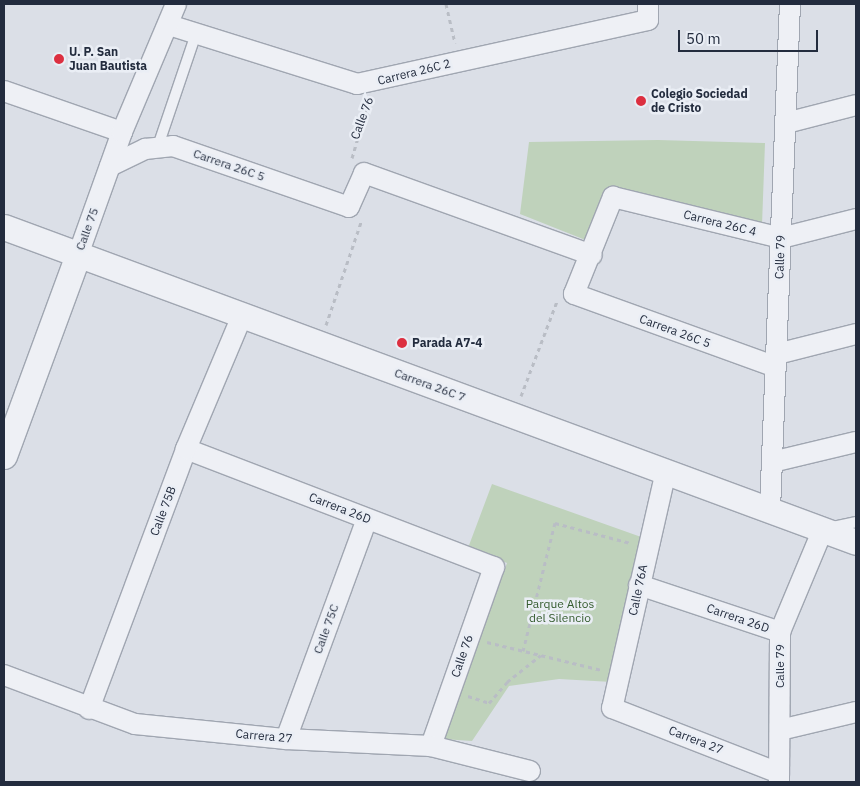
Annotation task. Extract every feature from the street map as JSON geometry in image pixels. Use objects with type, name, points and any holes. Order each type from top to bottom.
[{"type":"street","name":"Calle 75","points":[[4,456],[122,132],[169,25],[176,4]]},
{"type":"street","name":"Carrera 26C 2","points":[[169,25],[356,84],[375,83],[458,61],[648,20],[648,4]]},
{"type":"street","name":"Calle 79","points":[[770,510],[790,4]]},
{"type":"street","points":[[4,91],[122,132]]},
{"type":"street","points":[[786,123],[856,105]]},
{"type":"street","points":[[110,166],[158,146]]},
{"type":"street","name":"Carrera 26C 5","points":[[158,146],[173,146],[349,206]]},
{"type":"street","points":[[349,206],[364,173],[592,255],[575,292]]},
{"type":"street","name":"Carrera 26C 4","points":[[592,255],[614,197],[781,238],[856,219]]},
{"type":"street","name":"Carrera 26C 7","points":[[4,227],[856,542]]},
{"type":"street","name":"Carrera 26C 5","points":[[575,292],[776,361]]},
{"type":"street","name":"Calle 75B","points":[[89,709],[186,449],[242,316]]},
{"type":"street","points":[[776,361],[856,334]]},
{"type":"street","points":[[772,462],[856,442]]},
{"type":"street","name":"Carrera 26D","points":[[186,449],[494,567]]},
{"type":"street","name":"Calle 76A","points":[[612,708],[666,472]]},
{"type":"street","name":"Calle 75C","points":[[286,739],[367,519]]},
{"type":"street","name":"Calle 79","points":[[779,778],[780,632],[823,529]]},
{"type":"street","name":"Calle 76","points":[[431,746],[494,567]]},
{"type":"street","name":"Carrera 26D","points":[[640,585],[780,632]]},
{"type":"street","name":"Carrera 27","points":[[4,676],[89,709],[135,724],[286,739],[431,746],[530,771]]},
{"type":"street","name":"Carrera 27","points":[[612,708],[779,778]]},
{"type":"street","points":[[780,730],[856,712]]},
{"type":"lane","points":[[158,146],[196,34]]},
{"type":"lane","points":[[823,529],[856,522]]},
{"type":"path","points":[[446,4],[458,61]]},
{"type":"path","name":"Calle 76","points":[[364,173],[352,158],[353,144],[375,83]]},
{"type":"path","points":[[323,334],[365,211],[349,206]]},
{"type":"path","points":[[518,404],[563,287],[575,292]]},
{"type":"path","points":[[523,650],[555,523],[648,547]]},
{"type":"path","points":[[469,637],[620,674]]},
{"type":"path","points":[[450,689],[489,703],[507,682],[542,655]]},
{"type":"green space","points":[[658,140],[765,143],[762,225],[609,189],[588,241],[520,214],[529,142]]},
{"type":"green space","name":"Parque Altos del Silencio","points":[[492,484],[644,538],[612,682],[559,679],[509,686],[472,741],[443,739],[507,563],[468,548]]},
{"type":"place","name":"U. P. San Juan Bautista","points":[[59,59]]},
{"type":"place","name":"Colegio Sociedad de Cristo","points":[[641,101]]},
{"type":"place","name":"Parada A7-4","points":[[402,343]]}]
